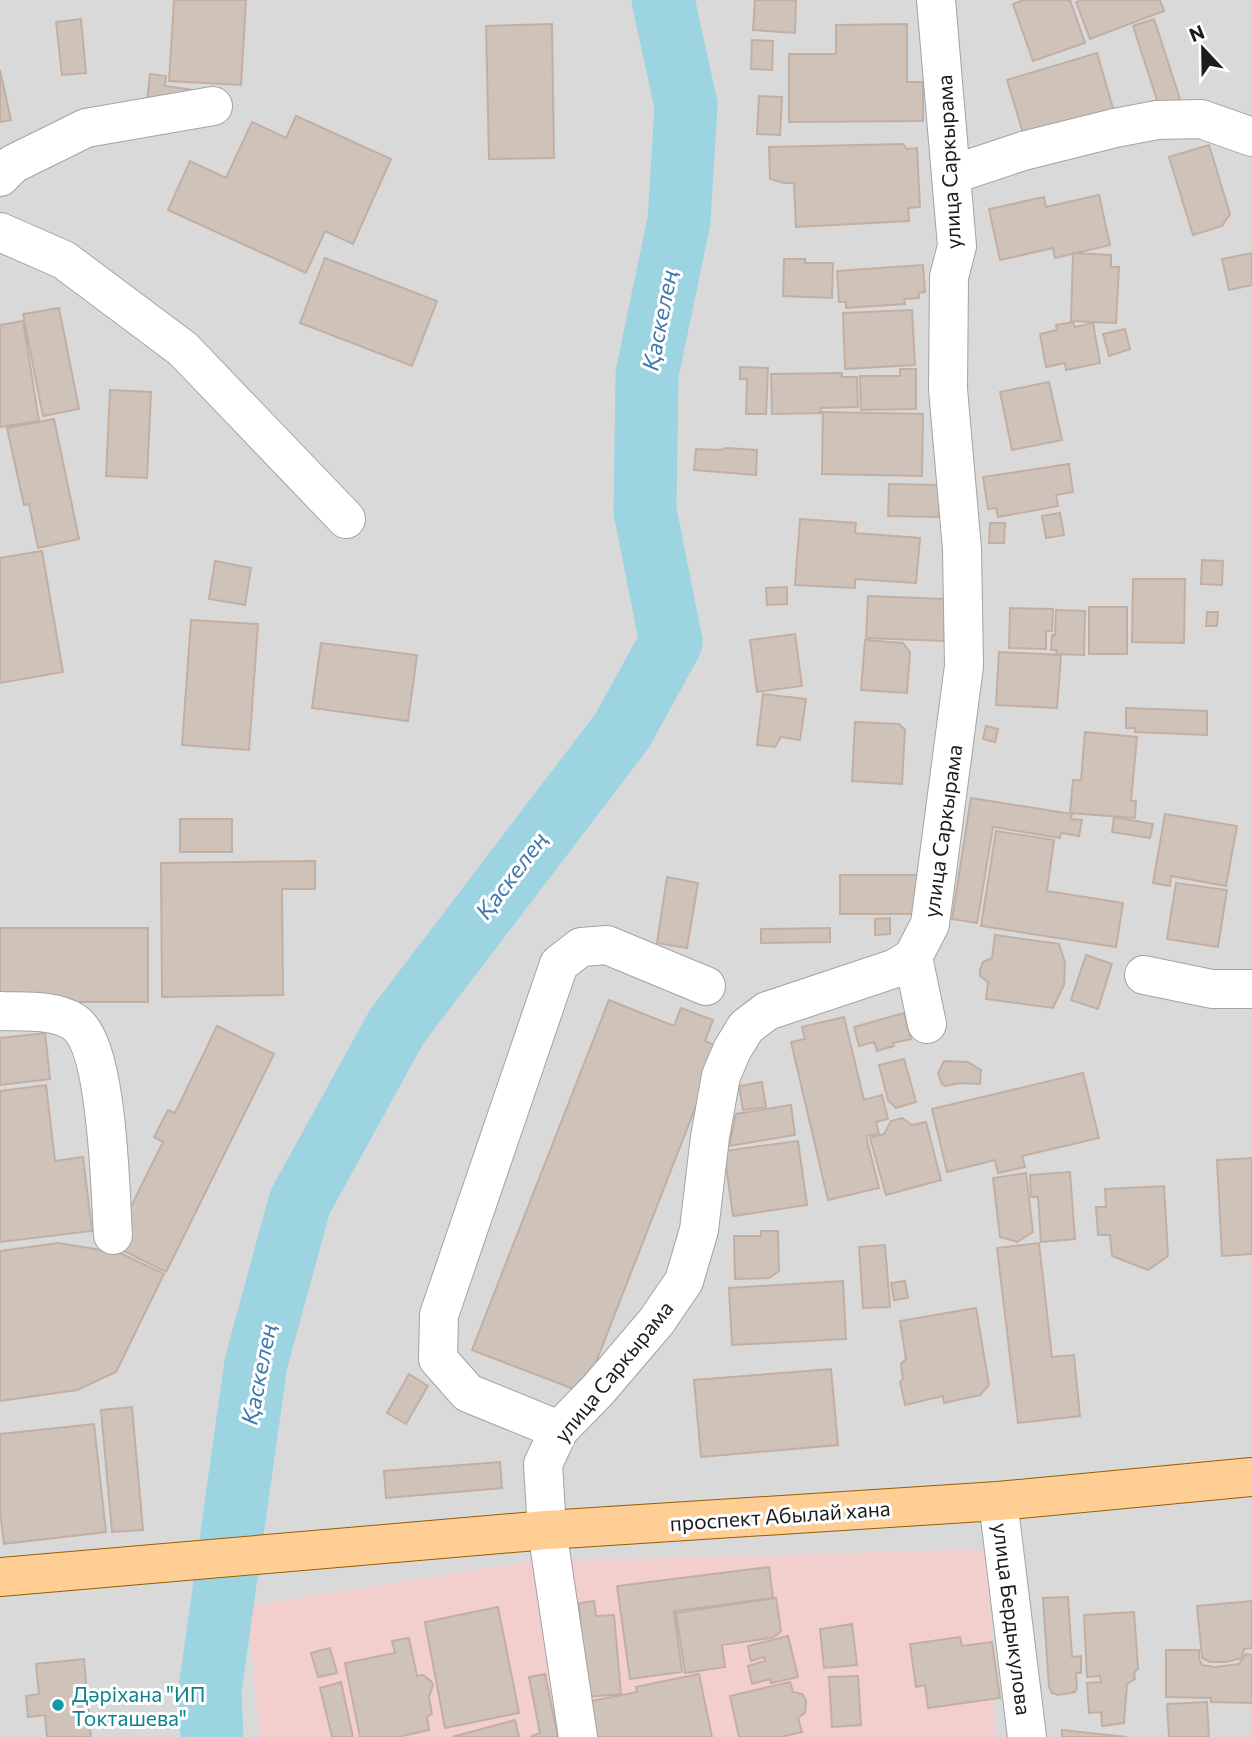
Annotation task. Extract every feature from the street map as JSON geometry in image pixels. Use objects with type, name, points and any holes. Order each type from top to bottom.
[{"type":"main road","name":"проспект Абылай хана","points":[[0,1577],[547,1530],[998,1501],[1252,1477]]},
{"type":"street","name":"улица Саркырама","points":[[578,1737],[547,1530],[543,1464],[559,1430],[598,1390],[656,1322],[684,1281],[699,1230],[710,1137],[722,1076],[746,1027],[766,1011],[888,971],[913,957],[930,924],[964,666],[962,548],[948,389],[949,277],[957,246],[936,0]]},
{"type":"street","points":[[0,177],[13,163],[86,128],[213,106]]},
{"type":"street","points":[[951,174],[1023,151],[1157,120],[1201,119],[1252,137]]},
{"type":"street","points":[[0,232],[64,260],[183,349],[346,519]]},
{"type":"street","points":[[559,1430],[468,1393],[438,1359],[439,1315],[559,964],[581,947],[607,945],[706,986]]},
{"type":"street","points":[[913,957],[927,1024]]},
{"type":"street","points":[[1144,975],[1212,989],[1252,989]]},
{"type":"street","points":[[0,1011],[57,1015],[76,1023],[91,1047],[103,1098],[113,1235]]},
{"type":"street","name":"улица Бердыкулова","points":[[998,1501],[1027,1737]]},
{"type":"shaded area","name":"Қаскелең","points":[[0,0],[1252,0],[1252,1737],[0,1737]]},
{"type":"shaded area","points":[[988,1549],[995,1737],[260,1737],[247,1606],[528,1562]]},
{"type":"building","points":[[174,0],[246,0],[241,85],[169,81]]},
{"type":"building","points":[[755,0],[796,0],[795,33],[753,30]]},
{"type":"building","points":[[1024,0],[1070,0],[1085,43],[1033,61],[1013,4]]},
{"type":"building","points":[[1160,0],[1164,11],[1090,39],[1076,2]]},
{"type":"building","points":[[81,19],[86,73],[62,75],[56,22]]},
{"type":"building","points":[[1154,19],[1181,102],[1146,103],[1157,100],[1133,26]]},
{"type":"building","points":[[552,24],[554,158],[489,159],[486,26]]},
{"type":"building","points":[[907,24],[907,82],[923,82],[923,121],[789,122],[789,54],[836,54],[836,25]]},
{"type":"building","points":[[752,40],[773,41],[772,70],[751,69]]},
{"type":"building","points":[[1097,53],[1115,115],[1027,146],[1007,80]]},
{"type":"building","points":[[0,70],[11,120],[0,122]]},
{"type":"building","points":[[150,74],[166,76],[165,86],[194,90],[192,108],[147,102]]},
{"type":"building","points":[[759,96],[782,97],[780,135],[757,134]]},
{"type":"building","points":[[296,116],[391,159],[353,244],[325,231],[306,273],[168,210],[190,161],[226,178],[252,122],[286,138]]},
{"type":"building","points":[[903,144],[907,149],[917,148],[920,207],[908,208],[909,221],[796,227],[794,183],[770,179],[769,147]]},
{"type":"building","points":[[1209,145],[1230,214],[1222,226],[1193,235],[1169,157]]},
{"type":"building","points":[[1099,195],[1110,245],[1055,258],[1053,248],[1000,260],[989,209],[1044,197],[1046,207]]},
{"type":"building","points":[[1073,253],[1111,255],[1111,267],[1119,267],[1116,323],[1071,321]]},
{"type":"building","points":[[1252,253],[1252,285],[1229,290],[1222,259]]},
{"type":"building","points":[[325,258],[437,301],[412,366],[300,323]]},
{"type":"building","points":[[784,259],[805,259],[805,263],[833,263],[832,298],[783,296]]},
{"type":"building","points":[[923,265],[925,292],[919,293],[919,298],[904,299],[905,304],[846,308],[846,302],[839,302],[837,271]]},
{"type":"building","points":[[59,308],[79,409],[43,416],[23,314]]},
{"type":"building","points":[[912,310],[915,365],[845,369],[843,313]]},
{"type":"building","points":[[23,321],[39,421],[0,427],[0,325]]},
{"type":"building","points":[[1073,322],[1075,327],[1093,323],[1100,363],[1066,370],[1065,363],[1046,367],[1040,334],[1057,330],[1056,325]]},
{"type":"building","points":[[1125,329],[1130,349],[1109,356],[1103,334]]},
{"type":"building","points":[[740,367],[768,368],[766,414],[746,414],[747,379],[740,379]]},
{"type":"building","points":[[900,369],[916,369],[916,409],[861,410],[860,376],[900,376]]},
{"type":"building","points":[[842,373],[842,377],[857,377],[858,407],[820,408],[821,413],[772,414],[771,374]]},
{"type":"building","points":[[1049,382],[1062,440],[1012,450],[1000,392]]},
{"type":"building","points":[[110,390],[151,392],[147,478],[106,476]]},
{"type":"building","points":[[823,412],[923,414],[922,476],[822,474]]},
{"type":"building","points":[[54,419],[79,539],[38,548],[29,504],[24,505],[7,428]]},
{"type":"building","points":[[696,449],[757,450],[756,475],[694,470]]},
{"type":"building","points":[[1069,464],[1073,492],[1056,495],[1058,506],[998,517],[996,508],[988,509],[983,477]]},
{"type":"building","points":[[889,484],[939,485],[939,517],[888,516]]},
{"type":"building","points":[[1060,513],[1064,535],[1046,538],[1042,516]]},
{"type":"building","points":[[800,519],[856,523],[855,533],[920,538],[916,583],[855,579],[855,588],[795,585]]},
{"type":"building","points":[[990,523],[1005,523],[1004,543],[989,543]]},
{"type":"building","points":[[42,551],[63,672],[0,683],[0,558]]},
{"type":"building","points":[[1202,560],[1223,561],[1222,585],[1201,584]]},
{"type":"building","points":[[215,561],[251,568],[245,605],[209,599]]},
{"type":"building","points":[[1133,579],[1185,579],[1184,643],[1132,642]]},
{"type":"building","points":[[787,587],[787,604],[767,605],[766,588]]},
{"type":"building","points":[[868,596],[946,599],[944,641],[866,638]]},
{"type":"building","points":[[1089,607],[1127,607],[1127,654],[1089,654]]},
{"type":"building","points":[[1010,608],[1053,609],[1052,631],[1046,631],[1046,649],[1009,648]]},
{"type":"building","points":[[1056,610],[1085,611],[1084,655],[1056,654],[1057,650],[1051,650],[1052,635],[1055,635]]},
{"type":"building","points":[[1207,612],[1218,612],[1217,626],[1206,626]]},
{"type":"building","points":[[191,620],[258,624],[249,750],[182,745]]},
{"type":"building","points":[[795,634],[802,686],[757,692],[750,640]]},
{"type":"building","points":[[865,640],[903,643],[910,652],[907,693],[861,690]]},
{"type":"building","points":[[321,643],[417,655],[408,721],[312,708]]},
{"type":"building","points":[[999,652],[1061,655],[1057,708],[996,705]]},
{"type":"building","points":[[763,694],[806,699],[800,740],[781,737],[775,747],[757,745]]},
{"type":"building","points":[[1126,708],[1207,711],[1207,735],[1135,732],[1135,728],[1126,728]]},
{"type":"building","points":[[855,722],[899,724],[905,730],[902,784],[852,781]]},
{"type":"building","points":[[986,726],[998,729],[995,742],[983,739]]},
{"type":"building","points":[[1085,732],[1137,737],[1131,801],[1136,801],[1135,818],[1070,813],[1073,780],[1081,780]]},
{"type":"building","points":[[971,798],[1072,814],[1071,819],[1082,820],[1079,836],[1061,833],[1060,838],[993,827],[977,923],[952,919]]},
{"type":"building","points":[[1165,814],[1237,826],[1226,886],[1171,876],[1170,886],[1153,883]]},
{"type":"building","points":[[1114,817],[1153,824],[1150,838],[1112,832]]},
{"type":"building","points":[[180,819],[232,819],[232,852],[180,852]]},
{"type":"building","points":[[996,831],[1054,840],[1047,891],[1123,903],[1116,947],[981,926]]},
{"type":"building","points":[[315,861],[315,889],[282,889],[283,995],[162,997],[161,863]]},
{"type":"building","points":[[840,875],[919,875],[919,914],[840,914]]},
{"type":"building","points":[[667,877],[698,883],[687,948],[657,943]]},
{"type":"building","points":[[1176,883],[1227,890],[1218,947],[1167,939]]},
{"type":"building","points":[[890,918],[890,934],[875,935],[875,919]]},
{"type":"building","points":[[0,928],[148,928],[148,1002],[0,1002]]},
{"type":"building","points":[[830,928],[830,942],[761,943],[761,929]]},
{"type":"building","points":[[995,935],[1059,944],[1065,963],[1064,985],[1053,1008],[986,999],[988,982],[980,976],[980,970],[983,962],[992,958]]},
{"type":"building","points":[[1086,955],[1112,964],[1098,1009],[1071,1000]]},
{"type":"building","points":[[609,1000],[674,1026],[681,1008],[713,1020],[705,1041],[719,1047],[584,1393],[472,1350]]},
{"type":"building","points":[[904,1013],[911,1039],[893,1043],[894,1046],[877,1051],[874,1042],[859,1046],[854,1027]]},
{"type":"building","points":[[844,1017],[864,1100],[882,1095],[888,1119],[876,1122],[879,1134],[866,1136],[879,1188],[828,1200],[791,1042],[805,1039],[802,1027]]},
{"type":"building","points":[[217,1026],[274,1054],[166,1272],[112,1245],[163,1142],[154,1137],[168,1110],[175,1113]]},
{"type":"building","points":[[45,1033],[50,1079],[0,1085],[0,1038]]},
{"type":"building","points":[[904,1059],[916,1102],[896,1108],[888,1100],[879,1065]]},
{"type":"building","points":[[944,1061],[968,1062],[981,1070],[980,1084],[942,1084],[938,1073]]},
{"type":"building","points":[[1083,1073],[1099,1138],[1022,1156],[1025,1167],[998,1173],[995,1160],[947,1172],[932,1109]]},
{"type":"building","points":[[762,1082],[766,1107],[743,1110],[739,1086]]},
{"type":"building","points":[[46,1085],[55,1161],[83,1157],[92,1231],[0,1242],[0,1091]]},
{"type":"building","points":[[791,1105],[795,1135],[729,1146],[736,1114]]},
{"type":"building","points":[[902,1118],[912,1125],[926,1122],[941,1180],[886,1195],[870,1138],[884,1134],[891,1121]]},
{"type":"building","points":[[798,1141],[807,1205],[733,1216],[724,1151]]},
{"type":"building","points":[[1252,1158],[1252,1254],[1222,1256],[1217,1160]]},
{"type":"building","points":[[1070,1172],[1075,1239],[1041,1242],[1038,1197],[1031,1197],[1030,1175]]},
{"type":"building","points":[[1026,1173],[1033,1232],[1017,1242],[1000,1237],[993,1178]]},
{"type":"building","points":[[1164,1186],[1168,1256],[1148,1270],[1112,1256],[1110,1235],[1098,1235],[1096,1207],[1106,1207],[1105,1189]]},
{"type":"building","points":[[761,1231],[778,1231],[779,1271],[769,1278],[735,1279],[734,1236],[761,1236]]},
{"type":"building","points":[[58,1243],[120,1253],[164,1274],[116,1372],[77,1390],[0,1401],[0,1251]]},
{"type":"building","points":[[1039,1243],[1052,1357],[1074,1355],[1080,1416],[1018,1423],[997,1248]]},
{"type":"building","points":[[885,1245],[890,1307],[863,1308],[859,1247]]},
{"type":"building","points":[[843,1281],[846,1339],[732,1345],[729,1288]]},
{"type":"building","points":[[905,1281],[908,1298],[894,1300],[891,1283]]},
{"type":"building","points":[[976,1308],[989,1385],[980,1395],[944,1403],[943,1396],[905,1405],[900,1382],[903,1379],[901,1364],[906,1359],[900,1321]]},
{"type":"building","points":[[831,1369],[838,1445],[701,1457],[694,1380]]},
{"type":"building","points":[[409,1374],[428,1386],[406,1424],[387,1413]]},
{"type":"building","points":[[132,1407],[143,1530],[112,1532],[101,1410]]},
{"type":"building","points":[[94,1424],[106,1532],[4,1544],[0,1511],[0,1434]]},
{"type":"building","points":[[500,1462],[502,1488],[386,1498],[384,1471]]},
{"type":"building","points":[[769,1567],[773,1598],[674,1611],[682,1672],[630,1679],[617,1586]]},
{"type":"building","points":[[1068,1597],[1072,1657],[1081,1656],[1081,1673],[1076,1673],[1075,1692],[1058,1695],[1052,1693],[1049,1687],[1043,1598]]},
{"type":"building","points":[[776,1598],[781,1631],[777,1635],[722,1645],[725,1667],[685,1673],[676,1613]]},
{"type":"building","points":[[594,1601],[596,1616],[614,1615],[621,1694],[587,1697],[579,1603]]},
{"type":"building","points":[[1252,1601],[1252,1648],[1244,1649],[1242,1658],[1226,1662],[1210,1662],[1202,1658],[1197,1606]]},
{"type":"building","points":[[498,1607],[519,1713],[445,1728],[425,1622]]},
{"type":"building","points":[[1134,1612],[1138,1669],[1134,1673],[1135,1679],[1127,1684],[1124,1723],[1102,1726],[1101,1712],[1089,1713],[1087,1683],[1101,1682],[1100,1676],[1087,1677],[1084,1615]]},
{"type":"building","points":[[852,1624],[857,1665],[824,1668],[820,1629]]},
{"type":"building","points":[[788,1636],[798,1677],[771,1683],[770,1679],[752,1684],[748,1666],[765,1661],[764,1657],[751,1661],[748,1646]]},
{"type":"building","points":[[960,1637],[962,1646],[992,1642],[1000,1698],[928,1708],[925,1685],[916,1687],[910,1644]]},
{"type":"building","points":[[409,1638],[417,1676],[423,1675],[433,1685],[429,1697],[432,1714],[427,1717],[429,1730],[398,1737],[360,1737],[345,1663],[395,1653],[392,1641]]},
{"type":"building","points":[[330,1648],[337,1673],[318,1677],[311,1653]]},
{"type":"building","points":[[1166,1650],[1199,1650],[1202,1665],[1215,1667],[1239,1664],[1246,1654],[1252,1655],[1252,1703],[1211,1702],[1211,1698],[1166,1697]]},
{"type":"building","name":"Дәріхана \"ИП Токташева\"","points":[[84,1659],[91,1737],[47,1737],[45,1715],[28,1717],[26,1696],[39,1694],[36,1664]]},
{"type":"building","points":[[545,1674],[558,1737],[530,1737],[540,1733],[529,1677]]},
{"type":"building","points":[[699,1674],[712,1737],[593,1737],[586,1702],[637,1692],[636,1687]]},
{"type":"building","points":[[858,1676],[861,1725],[832,1727],[829,1677]]},
{"type":"building","points":[[341,1682],[353,1737],[332,1737],[320,1688]]},
{"type":"building","points":[[790,1682],[793,1692],[802,1694],[806,1700],[805,1713],[798,1718],[802,1732],[781,1737],[739,1737],[730,1696]]},
{"type":"building","points":[[1207,1702],[1209,1737],[1169,1737],[1167,1704]]},
{"type":"building","points":[[515,1720],[519,1737],[452,1737]]},
{"type":"building","points":[[1062,1730],[1127,1737],[1062,1737]]},
{"type":"waterway","name":"Қаскелең","points":[[212,1737],[210,1690],[256,1363],[300,1202],[397,1026],[622,731],[671,642],[645,511],[647,374],[679,221],[686,105],[663,0]]},
{"type":"place","name":"Дәріхана \"ИП Токташева\"","points":[[58,1705]]}]
